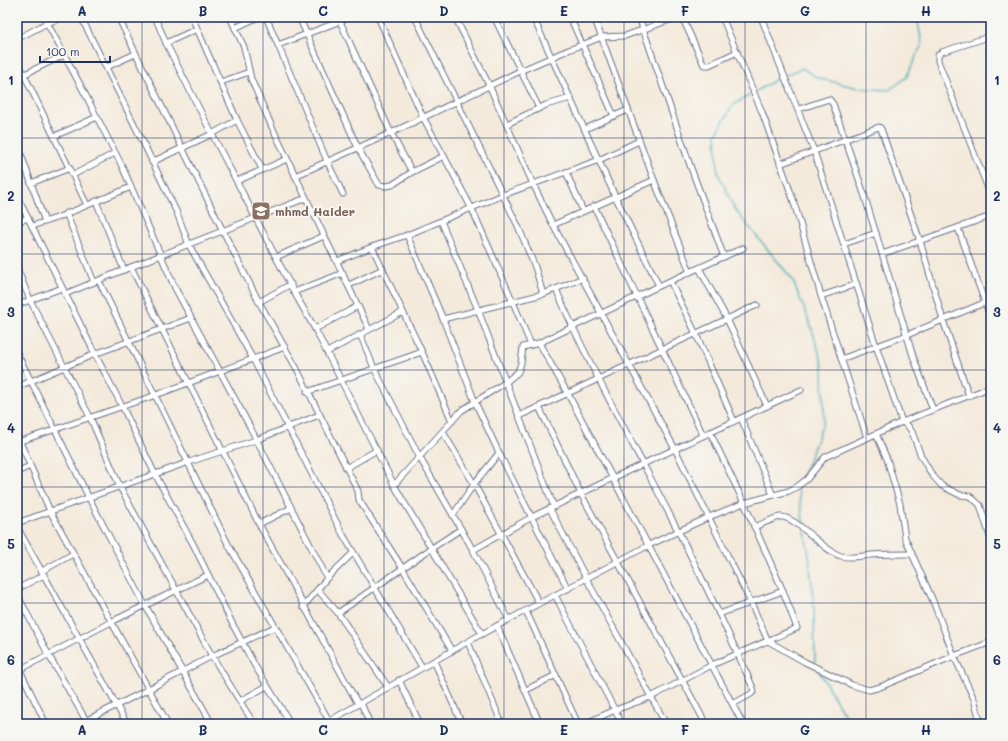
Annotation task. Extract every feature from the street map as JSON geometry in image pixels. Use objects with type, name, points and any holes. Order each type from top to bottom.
[{"type":"street","points":[[44,17],[115,153],[175,288],[220,371],[327,578]]},
{"type":"street","points":[[17,39],[47,23],[65,17]]},
{"type":"street","points":[[81,17],[107,67],[177,213],[189,245],[253,360],[353,553],[422,667]]},
{"type":"street","points":[[118,17],[223,231],[259,302],[285,347],[358,491],[359,500],[403,569],[452,651]]},
{"type":"street","points":[[155,17],[166,43],[212,134],[327,352],[394,485],[482,634]]},
{"type":"street","points":[[192,17],[237,120],[262,170]]},
{"type":"street","points":[[230,17],[244,47],[249,72],[263,106],[369,329]]},
{"type":"street","points":[[235,28],[258,17]]},
{"type":"street","points":[[266,17],[327,161],[343,194]]},
{"type":"street","points":[[299,17],[358,148],[379,185],[392,185],[412,172],[444,156]]},
{"type":"street","points":[[278,45],[307,34],[339,19],[350,17]]},
{"type":"street","points":[[378,17],[423,117],[472,209],[531,345]]},
{"type":"street","points":[[415,17],[529,251],[543,294]]},
{"type":"street","points":[[455,17],[489,85],[553,225],[675,449],[751,603],[768,641],[805,662],[852,685],[869,690],[880,687],[991,642]]},
{"type":"street","points":[[494,17],[538,108]]},
{"type":"street","points":[[533,17],[615,196],[659,286]]},
{"type":"street","points":[[570,17],[614,116]]},
{"type":"street","points":[[594,17],[654,180],[690,272]]},
{"type":"street","points":[[639,17],[691,168],[724,257]]},
{"type":"street","points":[[295,176],[391,133],[489,85],[583,44],[602,37],[626,36],[678,17]]},
{"type":"street","points":[[682,17],[704,65],[709,65],[737,52]]},
{"type":"street","points":[[722,17],[762,112],[793,199],[821,296],[868,438]]},
{"type":"street","points":[[761,17],[814,151],[876,346],[902,422],[908,426],[912,432],[921,456],[932,475],[942,486],[960,495],[970,496],[980,505],[991,540]]},
{"type":"street","points":[[339,19],[391,133],[412,172]]},
{"type":"street","points":[[166,43],[197,29]]},
{"type":"street","points":[[991,36],[942,52],[938,55],[938,61],[991,196]]},
{"type":"street","points":[[107,67],[135,54]]},
{"type":"street","points":[[25,74],[64,55]]},
{"type":"street","points":[[17,60],[87,205]]},
{"type":"street","points":[[221,82],[249,72]]},
{"type":"street","points":[[507,124],[550,103],[571,98]]},
{"type":"street","points":[[799,110],[829,99],[831,100],[864,194],[918,371],[933,410]]},
{"type":"street","points":[[585,129],[628,110]]},
{"type":"street","points":[[55,136],[97,117]]},
{"type":"street","points":[[152,162],[181,147],[212,134],[237,120]]},
{"type":"street","points":[[780,164],[844,139],[879,127],[881,129],[920,241],[943,320],[969,396]]},
{"type":"street","points":[[337,261],[407,235],[503,195],[599,160],[640,141]]},
{"type":"street","points":[[17,143],[45,222]]},
{"type":"street","points":[[73,175],[115,153]]},
{"type":"street","points":[[237,181],[287,159]]},
{"type":"street","points":[[31,183],[70,168]]},
{"type":"street","points":[[566,172],[583,211]]},
{"type":"street","points":[[553,225],[615,196],[654,180]]},
{"type":"street","points":[[32,226],[131,187]]},
{"type":"street","points":[[17,196],[155,474],[187,532],[242,643],[291,724]]},
{"type":"street","points":[[65,294],[306,198]]},
{"type":"street","points":[[96,201],[124,270]]},
{"type":"street","points":[[594,206],[703,435]]},
{"type":"street","points":[[66,213],[96,282],[129,341],[228,544],[328,723],[359,703],[422,667],[648,545],[709,517],[744,503],[789,491],[798,486],[812,473],[824,457],[902,422],[991,387]]},
{"type":"street","points":[[882,254],[991,216]]},
{"type":"street","points":[[17,222],[28,218]]},
{"type":"street","points":[[441,221],[506,382],[552,508],[586,578],[666,724]]},
{"type":"street","points":[[958,228],[991,318]]},
{"type":"street","points":[[844,244],[876,233]]},
{"type":"street","points":[[407,235],[443,319],[475,402],[499,453],[568,589]]},
{"type":"street","points":[[276,257],[324,236]]},
{"type":"street","points":[[372,247],[422,352],[452,421]]},
{"type":"street","points":[[394,485],[461,412],[506,382],[518,372],[523,347],[539,343],[636,296],[743,248]]},
{"type":"street","points":[[131,267],[259,524],[370,724]]},
{"type":"street","points":[[17,268],[30,300],[90,417],[120,487],[212,656],[254,724]]},
{"type":"street","points":[[699,268],[727,319],[767,406]]},
{"type":"street","points":[[349,285],[383,269]]},
{"type":"street","points":[[294,292],[343,273]]},
{"type":"street","points":[[443,319],[543,294],[583,278]]},
{"type":"street","points":[[670,281],[696,334],[734,421]]},
{"type":"street","points":[[259,302],[291,284]]},
{"type":"street","points":[[821,296],[857,284]]},
{"type":"street","points":[[17,305],[62,288]]},
{"type":"street","points":[[556,289],[572,327],[598,380],[679,531],[720,614],[754,691],[733,704]]},
{"type":"street","points":[[841,358],[907,335],[991,300]]},
{"type":"street","points":[[519,416],[758,305]]},
{"type":"street","points":[[315,329],[358,306]]},
{"type":"street","points":[[327,352],[403,312]]},
{"type":"street","points":[[17,387],[95,354],[191,318]]},
{"type":"street","points":[[360,334],[374,368],[420,458],[461,529],[509,620]]},
{"type":"street","points":[[539,343],[568,394],[744,724]]},
{"type":"street","points":[[18,442],[156,395],[285,347]]},
{"type":"street","points":[[308,392],[422,352]]},
{"type":"street","points":[[17,353],[89,498],[145,605],[212,724]]},
{"type":"street","points":[[472,550],[532,517],[801,390]]},
{"type":"street","points":[[539,407],[581,494],[706,724]]},
{"type":"street","points":[[17,523],[256,440],[320,415]]},
{"type":"street","points":[[742,418],[773,495]]},
{"type":"street","points":[[443,432],[474,484],[540,603]]},
{"type":"street","points":[[584,724],[651,696],[712,665],[797,628],[783,591],[744,503],[710,432]]},
{"type":"street","points":[[876,434],[887,458],[900,504],[905,538],[933,601],[954,656],[974,699],[981,724]]},
{"type":"street","points":[[17,435],[18,442],[50,511],[168,724]]},
{"type":"street","points":[[346,468],[377,450]]},
{"type":"street","points":[[453,515],[474,484],[499,453]]},
{"type":"street","points":[[17,472],[30,466]]},
{"type":"street","points":[[259,524],[291,508]]},
{"type":"street","points":[[754,527],[782,517],[798,524],[816,541],[840,556],[853,558],[869,555],[911,554]]},
{"type":"street","points":[[17,527],[127,724]]},
{"type":"street","points":[[338,614],[403,569],[430,548],[461,529]]},
{"type":"street","points":[[304,607],[327,578],[353,553]]},
{"type":"street","points":[[17,589],[73,554]]},
{"type":"street","points":[[18,671],[111,622],[208,575]]},
{"type":"street","points":[[318,590],[338,614],[388,687]]},
{"type":"street","points":[[720,614],[783,591]]},
{"type":"street","points":[[17,594],[48,654],[87,722]]},
{"type":"street","points":[[555,596],[622,724]]},
{"type":"street","points":[[526,611],[578,724]]},
{"type":"street","points":[[498,626],[540,724]]},
{"type":"street","points":[[79,724],[87,722],[212,656],[275,627]]},
{"type":"street","points":[[468,642],[502,724]]},
{"type":"street","points":[[434,661],[462,724]]},
{"type":"street","points":[[17,664],[18,671],[46,724]]},
{"type":"street","points":[[526,690],[556,675]]},
{"type":"street","points":[[399,680],[420,724]]},
{"type":"street","points":[[240,701],[267,686]]},
{"type":"waterway","points":[[786,75],[802,68],[818,78],[858,88],[889,90],[906,78],[922,44],[917,17]]},
{"type":"waterway","points":[[782,76],[733,105],[716,134],[718,173],[736,211],[792,279],[810,323],[823,366],[824,421],[801,481]]},
{"type":"waterway","points":[[798,489],[804,526]]},
{"type":"waterway","points":[[805,532],[814,607],[815,665]]},
{"type":"waterway","points":[[818,670],[850,724]]},
{"type":"place","name":"mhmd Haider","points":[[261,211]]}]
